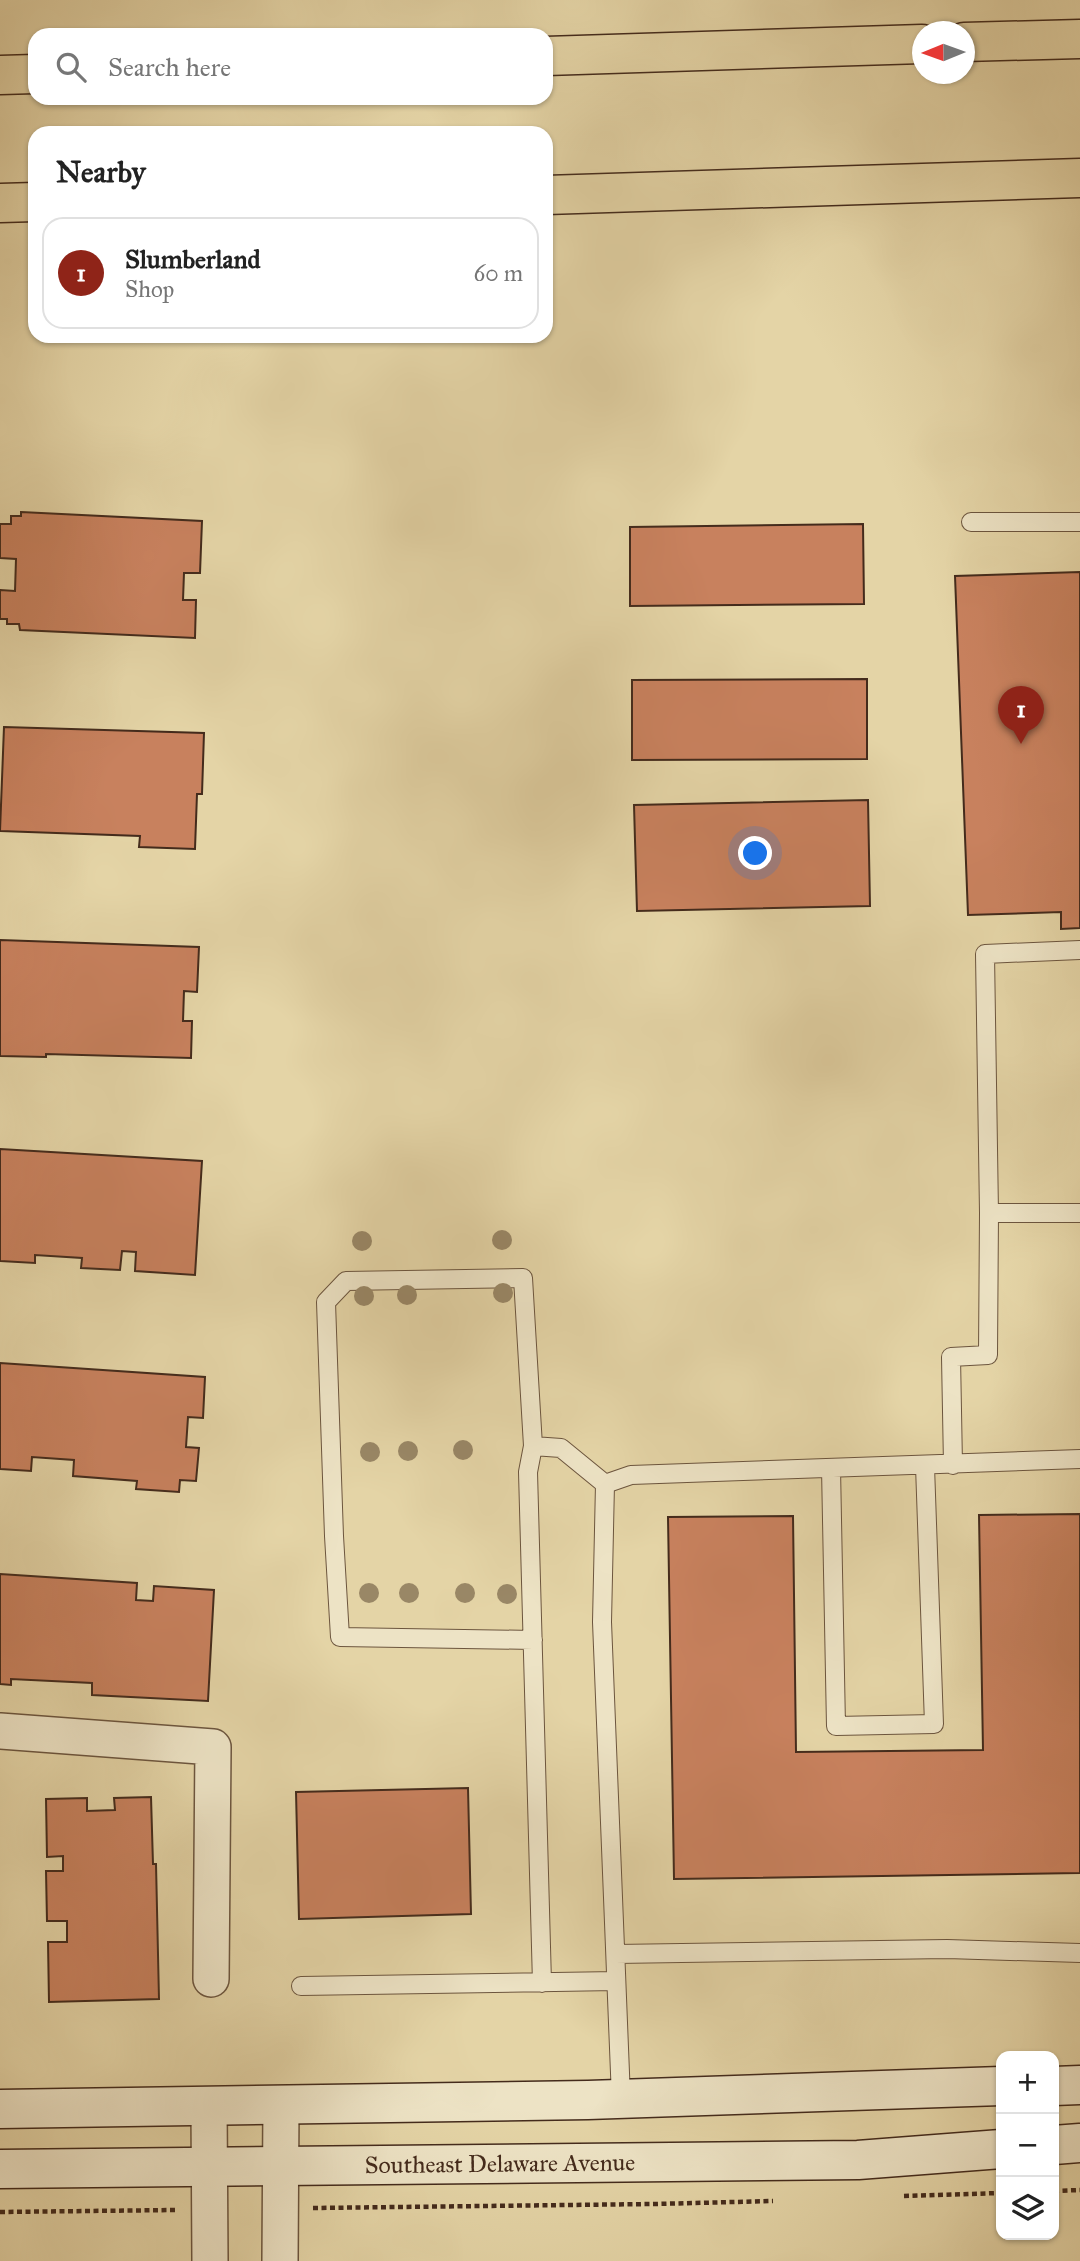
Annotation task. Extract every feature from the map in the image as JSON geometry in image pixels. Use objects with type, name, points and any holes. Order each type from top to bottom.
[{"type":"highway","points":[[975,42],[1080,38]]},
{"type":"highway","points":[[553,57],[912,44]]},
{"type":"highway","points":[[0,75],[28,74]]},
{"type":"highway","points":[[553,195],[1080,177]]},
{"type":"highway","points":[[0,203],[28,202]]},
{"type":"main road","points":[[1059,2086],[1080,2085]]},
{"type":"main road","points":[[0,2109],[621,2098],[996,2086]]},
{"type":"main road","points":[[1059,2145],[1080,2143]]},
{"type":"main road","name":"Southeast Delaware Avenue","points":[[0,2169],[858,2160],[996,2149]]},
{"type":"street","points":[[0,1731],[213,1747],[211,1979]]},
{"type":"street","points":[[279,2261],[281,2104]]},
{"type":"street","points":[[209,2105],[208,2208],[211,2261]]},
{"type":"lane","points":[[971,522],[1080,522]]},
{"type":"lane","points":[[953,1465],[951,1357],[988,1355],[985,954],[1080,950]]},
{"type":"lane","points":[[989,1213],[1080,1213]]},
{"type":"lane","points":[[533,1640],[341,1637],[334,1536],[326,1301],[346,1281],[523,1278],[533,1446],[528,1472],[533,1640],[542,1983]]},
{"type":"lane","points":[[533,1446],[561,1448],[605,1484]]},
{"type":"lane","points":[[605,1484],[631,1475],[953,1465],[1080,1458]]},
{"type":"lane","points":[[831,1468],[836,1726],[892,1725],[934,1724],[925,1466]]},
{"type":"lane","points":[[605,1484],[602,1622],[621,2098]]},
{"type":"lane","points":[[616,1954],[947,1949],[1080,1953]]},
{"type":"lane","points":[[301,1986],[616,1981]]},
{"type":"path","points":[[1059,2191],[1080,2190]]},
{"type":"path","points":[[900,2196],[996,2193]]},
{"type":"path","points":[[279,2208],[777,2200]]},
{"type":"path","points":[[0,2212],[208,2208]]},
{"type":"building","points":[[21,512],[202,521],[200,573],[184,573],[183,600],[196,600],[195,638],[20,630],[19,624],[7,624],[7,619],[0,619],[0,590],[15,591],[16,559],[0,558],[0,524],[11,524],[11,516],[21,516]]},
{"type":"building","points":[[863,524],[864,604],[630,606],[630,527]]},
{"type":"building","points":[[1080,572],[1080,928],[1061,929],[1061,912],[968,915],[955,576]]},
{"type":"building","points":[[867,679],[867,759],[632,760],[632,680]]},
{"type":"building","points":[[4,727],[204,733],[202,794],[197,794],[195,849],[139,847],[140,836],[0,831]]},
{"type":"building","points":[[868,800],[870,906],[637,911],[634,805]]},
{"type":"building","points":[[0,940],[199,947],[197,992],[184,991],[183,1021],[192,1021],[191,1058],[46,1054],[46,1057],[0,1056]]},
{"type":"building","points":[[0,1149],[202,1161],[195,1275],[135,1271],[136,1252],[122,1251],[120,1270],[81,1268],[82,1258],[35,1255],[35,1263],[0,1261]]},
{"type":"building","points":[[0,1363],[205,1377],[203,1418],[188,1417],[186,1447],[199,1448],[196,1481],[180,1480],[179,1492],[136,1489],[137,1481],[73,1476],[74,1460],[32,1457],[31,1471],[0,1469]]},
{"type":"building","points":[[1080,1514],[1080,1873],[674,1879],[668,1517],[793,1516],[796,1752],[983,1750],[979,1515]]},
{"type":"building","points":[[0,1574],[137,1583],[136,1600],[153,1601],[154,1586],[214,1590],[208,1701],[92,1695],[92,1683],[11,1679],[11,1685],[0,1684]]},
{"type":"building","points":[[468,1788],[471,1914],[299,1919],[296,1792]]},
{"type":"building","points":[[151,1797],[153,1864],[156,1864],[159,1999],[49,2002],[48,1942],[67,1942],[67,1921],[47,1921],[46,1871],[63,1871],[63,1856],[47,1857],[46,1799],[87,1798],[87,1811],[115,1810],[114,1798]]},
{"type":"place","name":"Slumberland","points":[[1021,744]]}]
